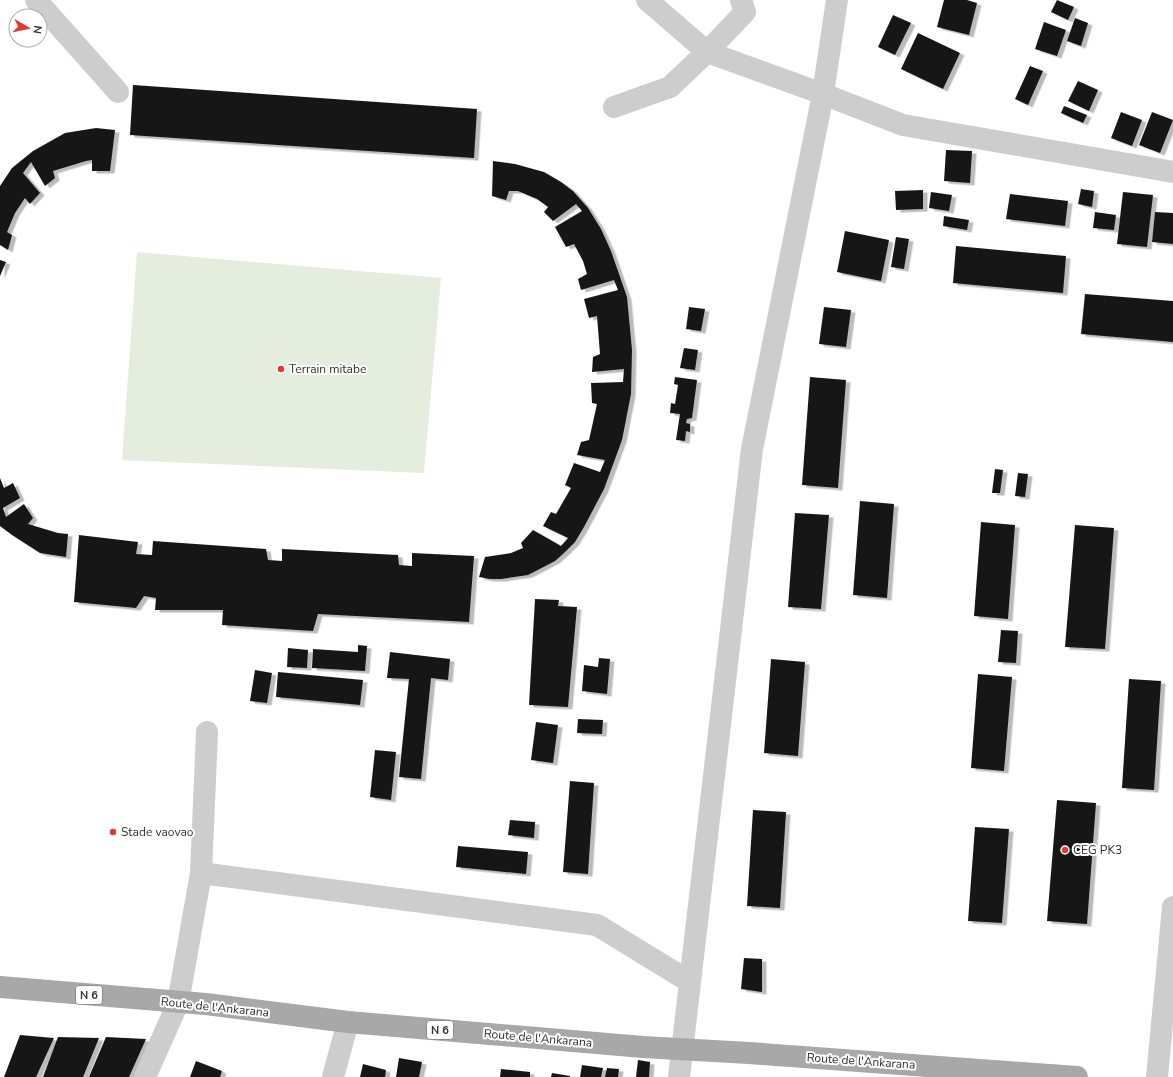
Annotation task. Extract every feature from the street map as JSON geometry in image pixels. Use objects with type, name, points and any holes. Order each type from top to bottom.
[{"type":"main road","name":"Route de l'Ankarana","points":[[0,987],[178,1003],[206,1004],[348,1022],[681,1050],[756,1053],[1076,1077]]},
{"type":"street","points":[[36,0],[118,92]]},
{"type":"street","points":[[646,0],[707,52],[903,125],[1173,172]]},
{"type":"street","points":[[614,107],[670,87],[707,52],[745,12],[741,0]]},
{"type":"street","points":[[679,1077],[752,449],[823,94],[837,0]]},
{"type":"street","points":[[145,1077],[178,1003],[201,872],[207,732]]},
{"type":"street","points":[[201,872],[597,925],[690,982]]},
{"type":"street","points":[[1157,1077],[1173,907]]},
{"type":"street","points":[[332,1077],[348,1022]]},
{"type":"green space","name":"Terrain mitabe","points":[[137,252],[441,278],[424,473],[122,460]]},
{"type":"building","points":[[944,0],[967,0],[977,3],[969,35],[937,27]]},
{"type":"building","points":[[1057,0],[1074,7],[1068,20],[1051,12]]},
{"type":"building","points":[[893,15],[911,23],[895,55],[878,47]]},
{"type":"building","points":[[1075,18],[1088,23],[1081,46],[1067,41]]},
{"type":"building","points":[[1044,22],[1066,30],[1057,56],[1035,49]]},
{"type":"building","points":[[918,33],[960,53],[943,89],[901,69]]},
{"type":"building","points":[[1030,66],[1043,71],[1028,105],[1015,99]]},
{"type":"building","points":[[1078,81],[1098,90],[1089,111],[1068,101]]},
{"type":"building","points":[[133,85],[477,109],[474,158],[130,135]]},
{"type":"building","points":[[1064,106],[1087,115],[1083,123],[1061,113]]},
{"type":"building","points":[[1121,112],[1142,120],[1132,146],[1111,138]]},
{"type":"building","points":[[1152,112],[1173,120],[1160,153],[1139,145]]},
{"type":"building","points":[[96,128],[115,130],[110,171],[92,171],[92,160],[86,161],[53,171],[55,178],[45,186],[31,162],[23,173],[40,193],[30,204],[25,198],[15,213],[7,232],[12,235],[8,250],[0,245],[0,186],[12,168],[33,151],[65,133]]},
{"type":"building","points":[[946,150],[972,151],[970,183],[944,181]]},
{"type":"building","points":[[493,161],[515,164],[544,172],[573,191],[588,208],[601,229],[611,251],[627,297],[632,350],[631,394],[622,440],[604,489],[584,527],[575,542],[555,561],[528,575],[501,579],[479,577],[485,557],[511,553],[523,548],[521,543],[533,530],[561,546],[568,538],[543,526],[551,512],[556,514],[571,488],[565,485],[574,463],[600,472],[605,460],[577,455],[581,442],[589,440],[597,404],[592,403],[591,383],[623,382],[624,369],[592,372],[593,357],[600,354],[597,316],[589,318],[584,299],[618,290],[614,280],[581,290],[578,279],[587,274],[583,261],[574,244],[566,247],[555,227],[582,211],[576,204],[553,221],[544,212],[548,207],[537,199],[518,191],[509,191],[506,200],[492,196]]},
{"type":"building","points":[[1081,189],[1094,191],[1092,207],[1078,204]]},
{"type":"building","points":[[923,190],[923,209],[896,210],[895,191]]},
{"type":"building","points":[[931,192],[952,195],[949,211],[929,208]]},
{"type":"building","points":[[1123,192],[1153,195],[1147,247],[1117,244]]},
{"type":"building","points":[[1010,194],[1068,201],[1065,226],[1006,219]]},
{"type":"building","points":[[1095,212],[1116,215],[1114,230],[1093,228]]},
{"type":"building","points":[[1155,212],[1173,213],[1173,244],[1152,242]]},
{"type":"building","points":[[944,216],[969,220],[967,230],[943,226]]},
{"type":"building","points":[[845,231],[889,240],[881,281],[837,272]]},
{"type":"building","points":[[896,237],[909,239],[904,269],[891,267]]},
{"type":"building","points":[[956,246],[1066,256],[1063,293],[953,283]]},
{"type":"building","points":[[0,260],[6,262],[0,276]]},
{"type":"building","points":[[1085,294],[1173,301],[1173,342],[1081,334]]},
{"type":"building","points":[[689,307],[705,309],[701,331],[686,329]]},
{"type":"building","points":[[824,307],[851,310],[846,347],[819,344]]},
{"type":"building","points":[[684,348],[698,350],[695,370],[680,368]]},
{"type":"building","points":[[675,377],[697,380],[692,418],[687,419],[686,423],[690,424],[690,432],[686,431],[685,441],[676,440],[680,414],[670,413],[671,403],[675,404],[678,385],[674,384]]},
{"type":"building","points":[[810,377],[846,380],[838,488],[802,485]]},
{"type":"building","points":[[995,469],[1003,470],[1000,493],[992,493]]},
{"type":"building","points":[[1018,473],[1028,474],[1025,497],[1015,496]]},
{"type":"building","points":[[0,478],[4,488],[13,483],[20,498],[3,508],[6,517],[24,504],[33,518],[28,524],[58,533],[68,534],[66,557],[40,553],[0,526]]},
{"type":"building","points":[[860,501],[894,504],[887,598],[853,595]]},
{"type":"building","points":[[795,513],[829,515],[821,609],[788,607]]},
{"type":"building","points":[[981,522],[1015,525],[1008,619],[974,616]]},
{"type":"building","points":[[1075,525],[1114,528],[1105,649],[1065,647]]},
{"type":"building","points":[[79,535],[138,542],[136,554],[152,555],[153,541],[266,549],[268,560],[282,561],[282,549],[398,555],[399,565],[412,566],[412,553],[474,556],[469,622],[318,614],[313,631],[222,625],[223,610],[155,610],[156,598],[144,596],[136,608],[74,602]]},
{"type":"building","points":[[535,599],[559,600],[558,606],[577,607],[568,707],[529,705]]},
{"type":"building","points":[[1001,630],[1018,631],[1016,663],[998,662]]},
{"type":"building","points":[[358,645],[367,646],[365,671],[312,668],[313,649],[358,652]]},
{"type":"building","points":[[288,648],[308,650],[307,668],[287,667]]},
{"type":"building","points":[[390,652],[450,659],[448,680],[431,678],[421,779],[399,777],[409,679],[387,678]]},
{"type":"building","points":[[599,658],[610,659],[607,694],[582,691],[584,665],[598,667]]},
{"type":"building","points":[[771,659],[805,662],[798,756],[764,753]]},
{"type":"building","points":[[255,670],[272,673],[267,703],[250,701]]},
{"type":"building","points":[[278,672],[363,680],[360,705],[276,697]]},
{"type":"building","points":[[978,674],[1012,677],[1004,771],[971,768]]},
{"type":"building","points":[[1129,679],[1161,681],[1154,790],[1122,788]]},
{"type":"building","points":[[578,719],[603,720],[602,734],[577,733]]},
{"type":"building","points":[[536,722],[558,725],[553,763],[531,760]]},
{"type":"building","points":[[375,750],[396,752],[391,800],[370,797]]},
{"type":"building","points":[[570,781],[594,783],[588,874],[563,872]]},
{"type":"building","points":[[1057,800],[1096,803],[1087,924],[1047,921]]},
{"type":"building","points":[[753,810],[786,812],[780,908],[747,906]]},
{"type":"building","points":[[510,820],[535,822],[534,838],[508,835]]},
{"type":"building","points":[[975,827],[1009,829],[1002,923],[968,921]]},
{"type":"building","points":[[458,846],[528,852],[526,874],[456,867]]},
{"type":"building","points":[[744,958],[762,959],[762,992],[741,989]]},
{"type":"building","points":[[20,1035],[54,1038],[36,1077],[4,1077]]},
{"type":"building","points":[[58,1037],[99,1038],[83,1077],[43,1077]]},
{"type":"building","points":[[106,1037],[146,1039],[129,1077],[89,1077]]},
{"type":"building","points":[[399,1058],[422,1062],[419,1077],[396,1077]]},
{"type":"building","points":[[638,1060],[650,1062],[649,1077],[636,1077]]},
{"type":"building","points":[[196,1061],[222,1071],[220,1077],[190,1077]]},
{"type":"building","points":[[363,1064],[386,1070],[385,1077],[360,1077]]},
{"type":"building","points":[[582,1065],[603,1068],[601,1077],[580,1077]]},
{"type":"building","points":[[607,1068],[619,1069],[618,1077],[605,1077]]},
{"type":"building","points":[[501,1069],[530,1072],[530,1077],[500,1077]]},
{"type":"building","points":[[552,1073],[570,1076],[570,1077],[551,1077]]},
{"type":"place","name":"Terrain mitabe","points":[[281,369]]},
{"type":"place","name":"Stade vaovao","points":[[113,832]]},
{"type":"place","name":"CEG PK3","points":[[1065,850]]}]
